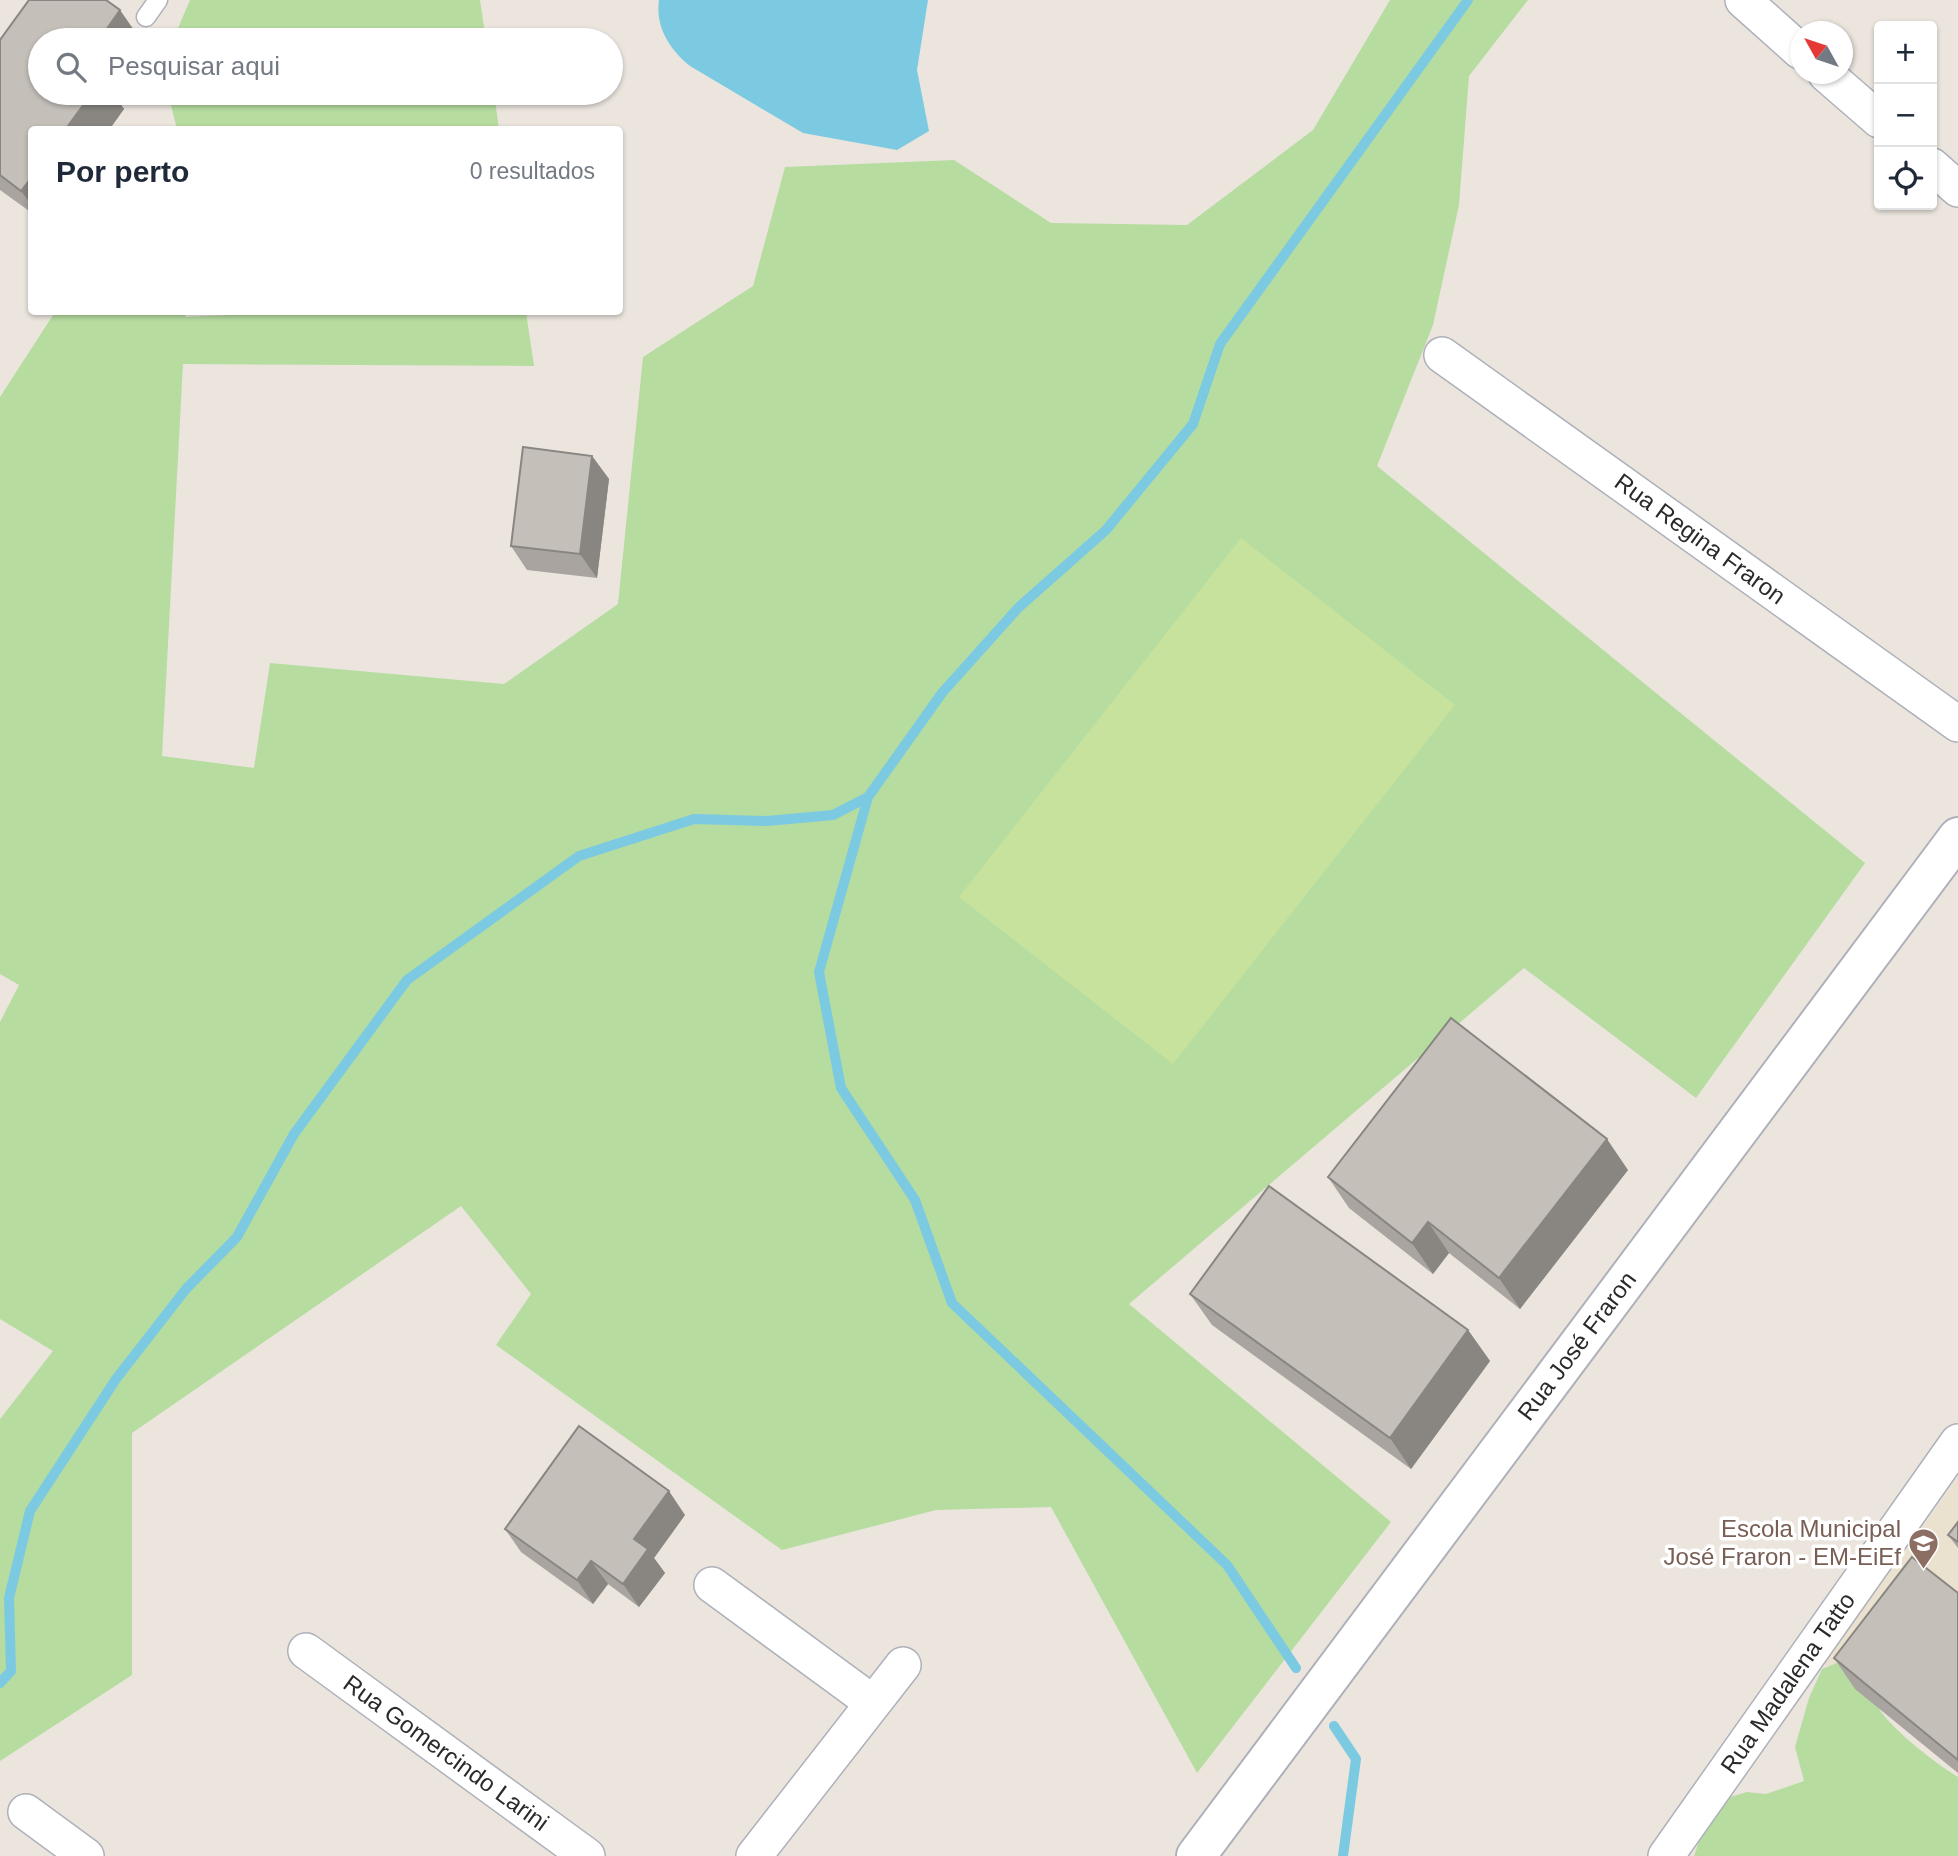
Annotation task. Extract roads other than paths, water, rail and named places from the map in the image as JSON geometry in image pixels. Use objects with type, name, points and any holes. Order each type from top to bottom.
[{"type":"street","points":[[1743,0],[1790,41]]},
{"type":"street","points":[[1838,84],[1874,116]]},
{"type":"street","points":[[1937,170],[1958,189]]},
{"type":"street","name":"Rua Regina Fraron","points":[[1442,355],[1958,724]]},
{"type":"street","name":"Rua José Fraron","points":[[1196,1856],[1954,851]]},
{"type":"street","name":"Rua Madalena Tatto","points":[[1666,1856],[1958,1442]]},
{"type":"street","points":[[712,1585],[873,1703]]},
{"type":"street","name":"Rua Gomercindo Larini","points":[[306,1651],[587,1856]]},
{"type":"street","points":[[754,1856],[903,1665]]},
{"type":"street","points":[[26,1812],[86,1856]]},
{"type":"lane","points":[[146,17],[158,0]]},
{"type":"water","points":[[659,0],[928,0],[917,70],[929,131],[897,150],[803,133],[683,60],[665,37],[659,19]]},
{"type":"waterway","points":[[0,1683],[11,1671],[9,1598],[30,1511],[116,1379],[186,1289],[237,1237],[294,1134],[407,980],[579,856],[694,819],[767,821],[833,815],[868,797],[942,693],[1018,608],[1106,530],[1193,424],[1220,344],[1468,0]]},
{"type":"waterway","points":[[868,797],[819,972],[841,1088],[915,1200],[952,1303],[1227,1565],[1296,1668]]},
{"type":"waterway","points":[[1334,1726],[1356,1759],[1343,1856]]},
{"type":"place","name":"Escola Municipal José Fraron - EM-EiEf","points":[[1924,1570]]}]
